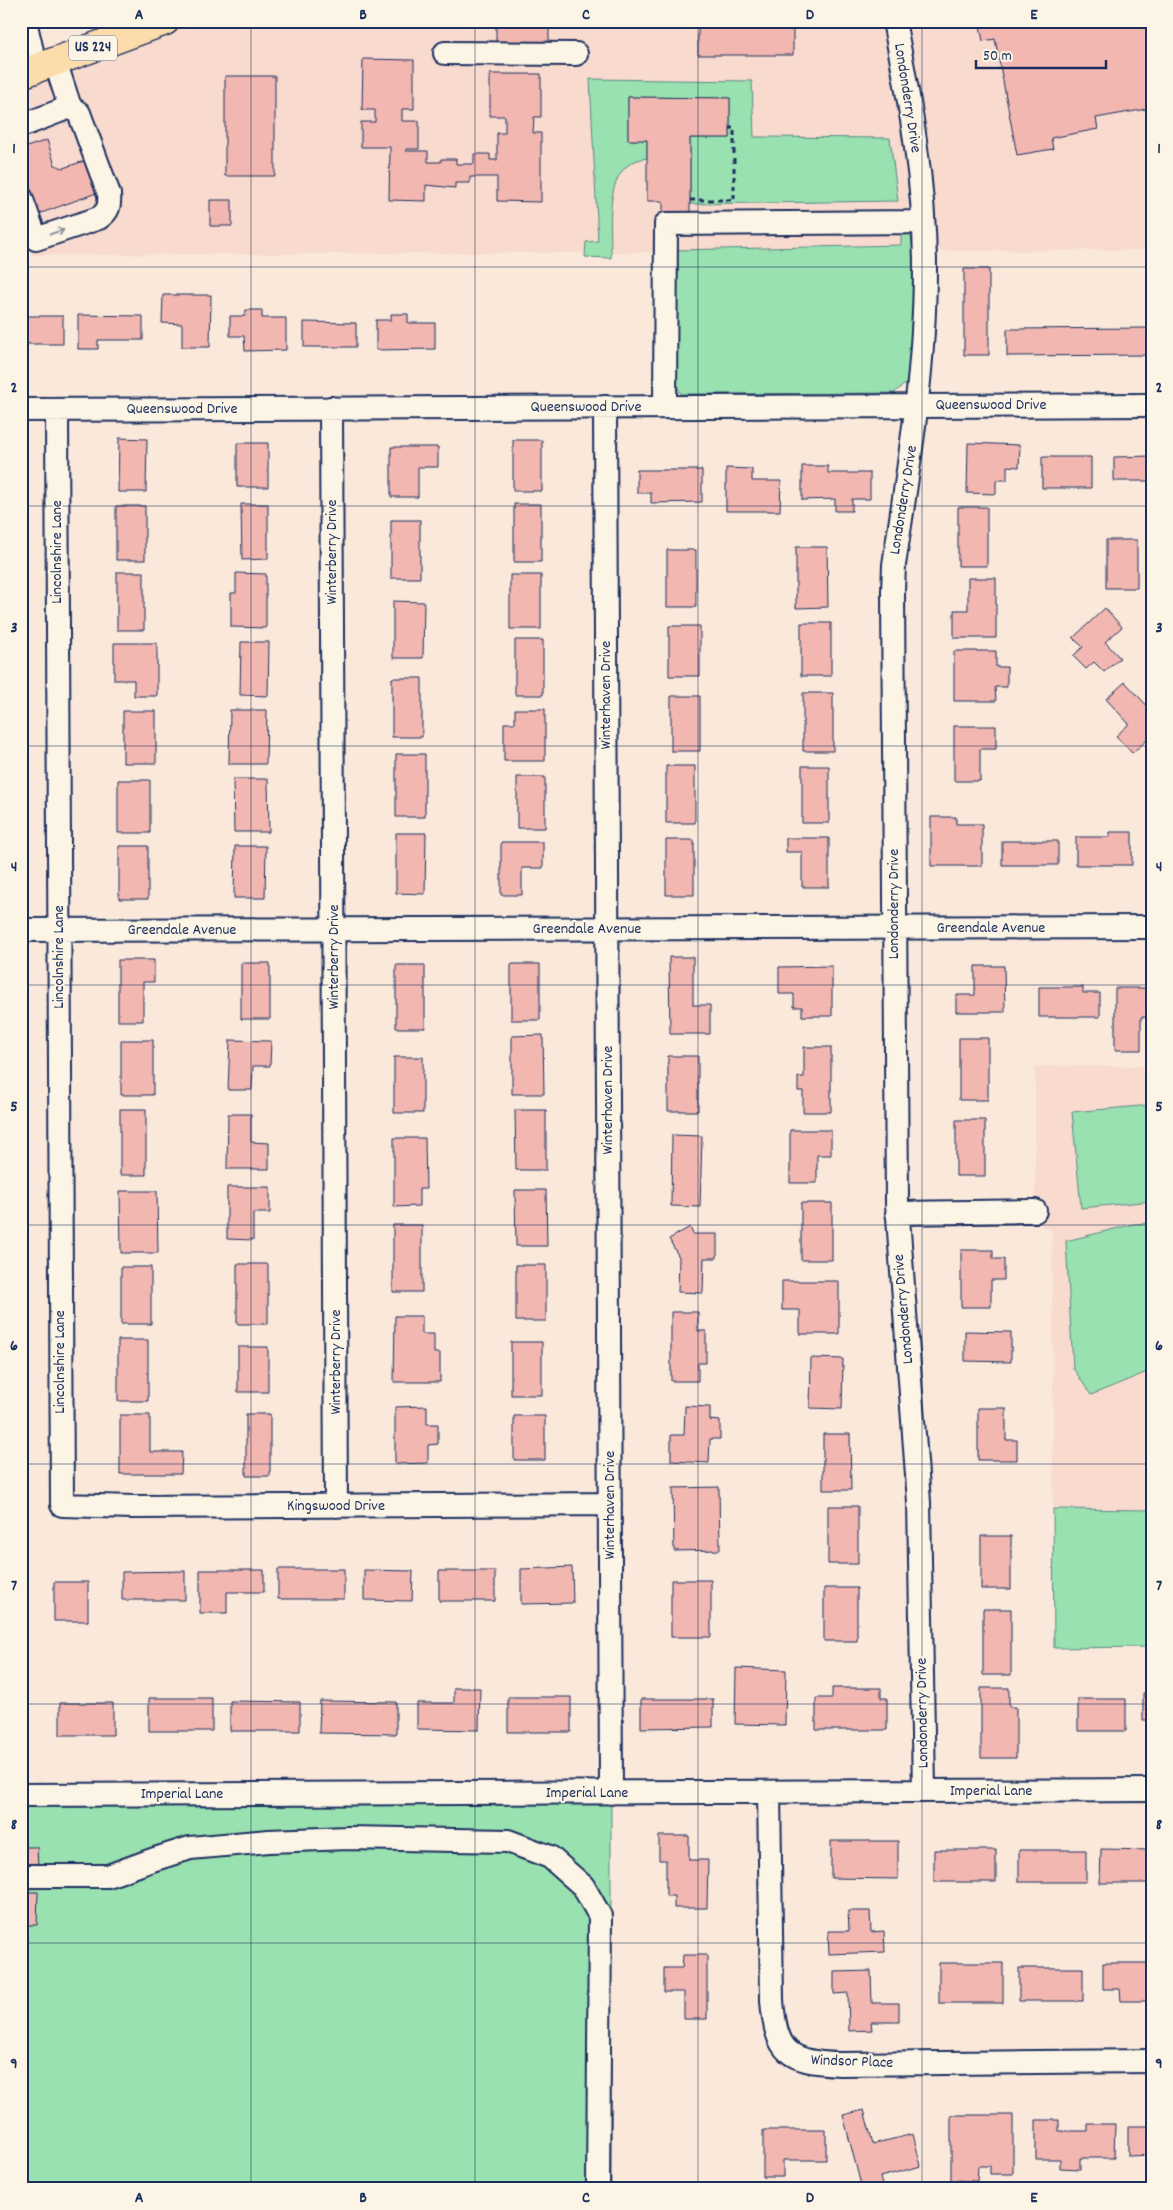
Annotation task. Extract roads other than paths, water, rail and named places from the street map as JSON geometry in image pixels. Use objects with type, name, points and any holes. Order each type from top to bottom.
[{"type":"highway","name":"US 224","points":[[38,68],[165,21]]},
{"type":"street","points":[[21,197],[36,239],[100,218],[106,213],[110,202],[109,194],[79,113],[70,107],[38,68],[25,21]]},
{"type":"street","name":"Londonderry Drive","points":[[894,21],[910,112],[923,222],[924,306],[917,406],[893,582],[897,1213],[919,1502],[924,1791]]},
{"type":"street","points":[[445,53],[576,54]]},
{"type":"street","points":[[21,126],[70,107]]},
{"type":"street","points":[[665,407],[666,224],[923,222]]},
{"type":"street","name":"Queenswood Drive","points":[[21,410],[1152,406]]},
{"type":"street","name":"Winterhaven Drive","points":[[605,407],[611,1793]]},
{"type":"street","name":"Winterberry Drive","points":[[331,408],[336,1506]]},
{"type":"street","name":"Lincolnshire Lane","points":[[57,410],[62,1505]]},
{"type":"street","name":"Greendale Avenue","points":[[21,930],[607,930],[1152,927]]},
{"type":"street","points":[[897,1213],[1035,1212]]},
{"type":"street","name":"Kingswood Drive","points":[[62,1505],[610,1504]]},
{"type":"street","name":"Imperial Lane","points":[[21,1795],[1152,1790]]},
{"type":"street","name":"Windsor Place","points":[[769,1792],[774,2018],[779,2040],[788,2051],[800,2059],[814,2063],[840,2064],[1152,2061]]},
{"type":"street","points":[[21,1876],[108,1876],[190,1848],[269,1841],[348,1838],[508,1841],[550,1857],[583,1886],[600,1916],[598,2189]]}]
